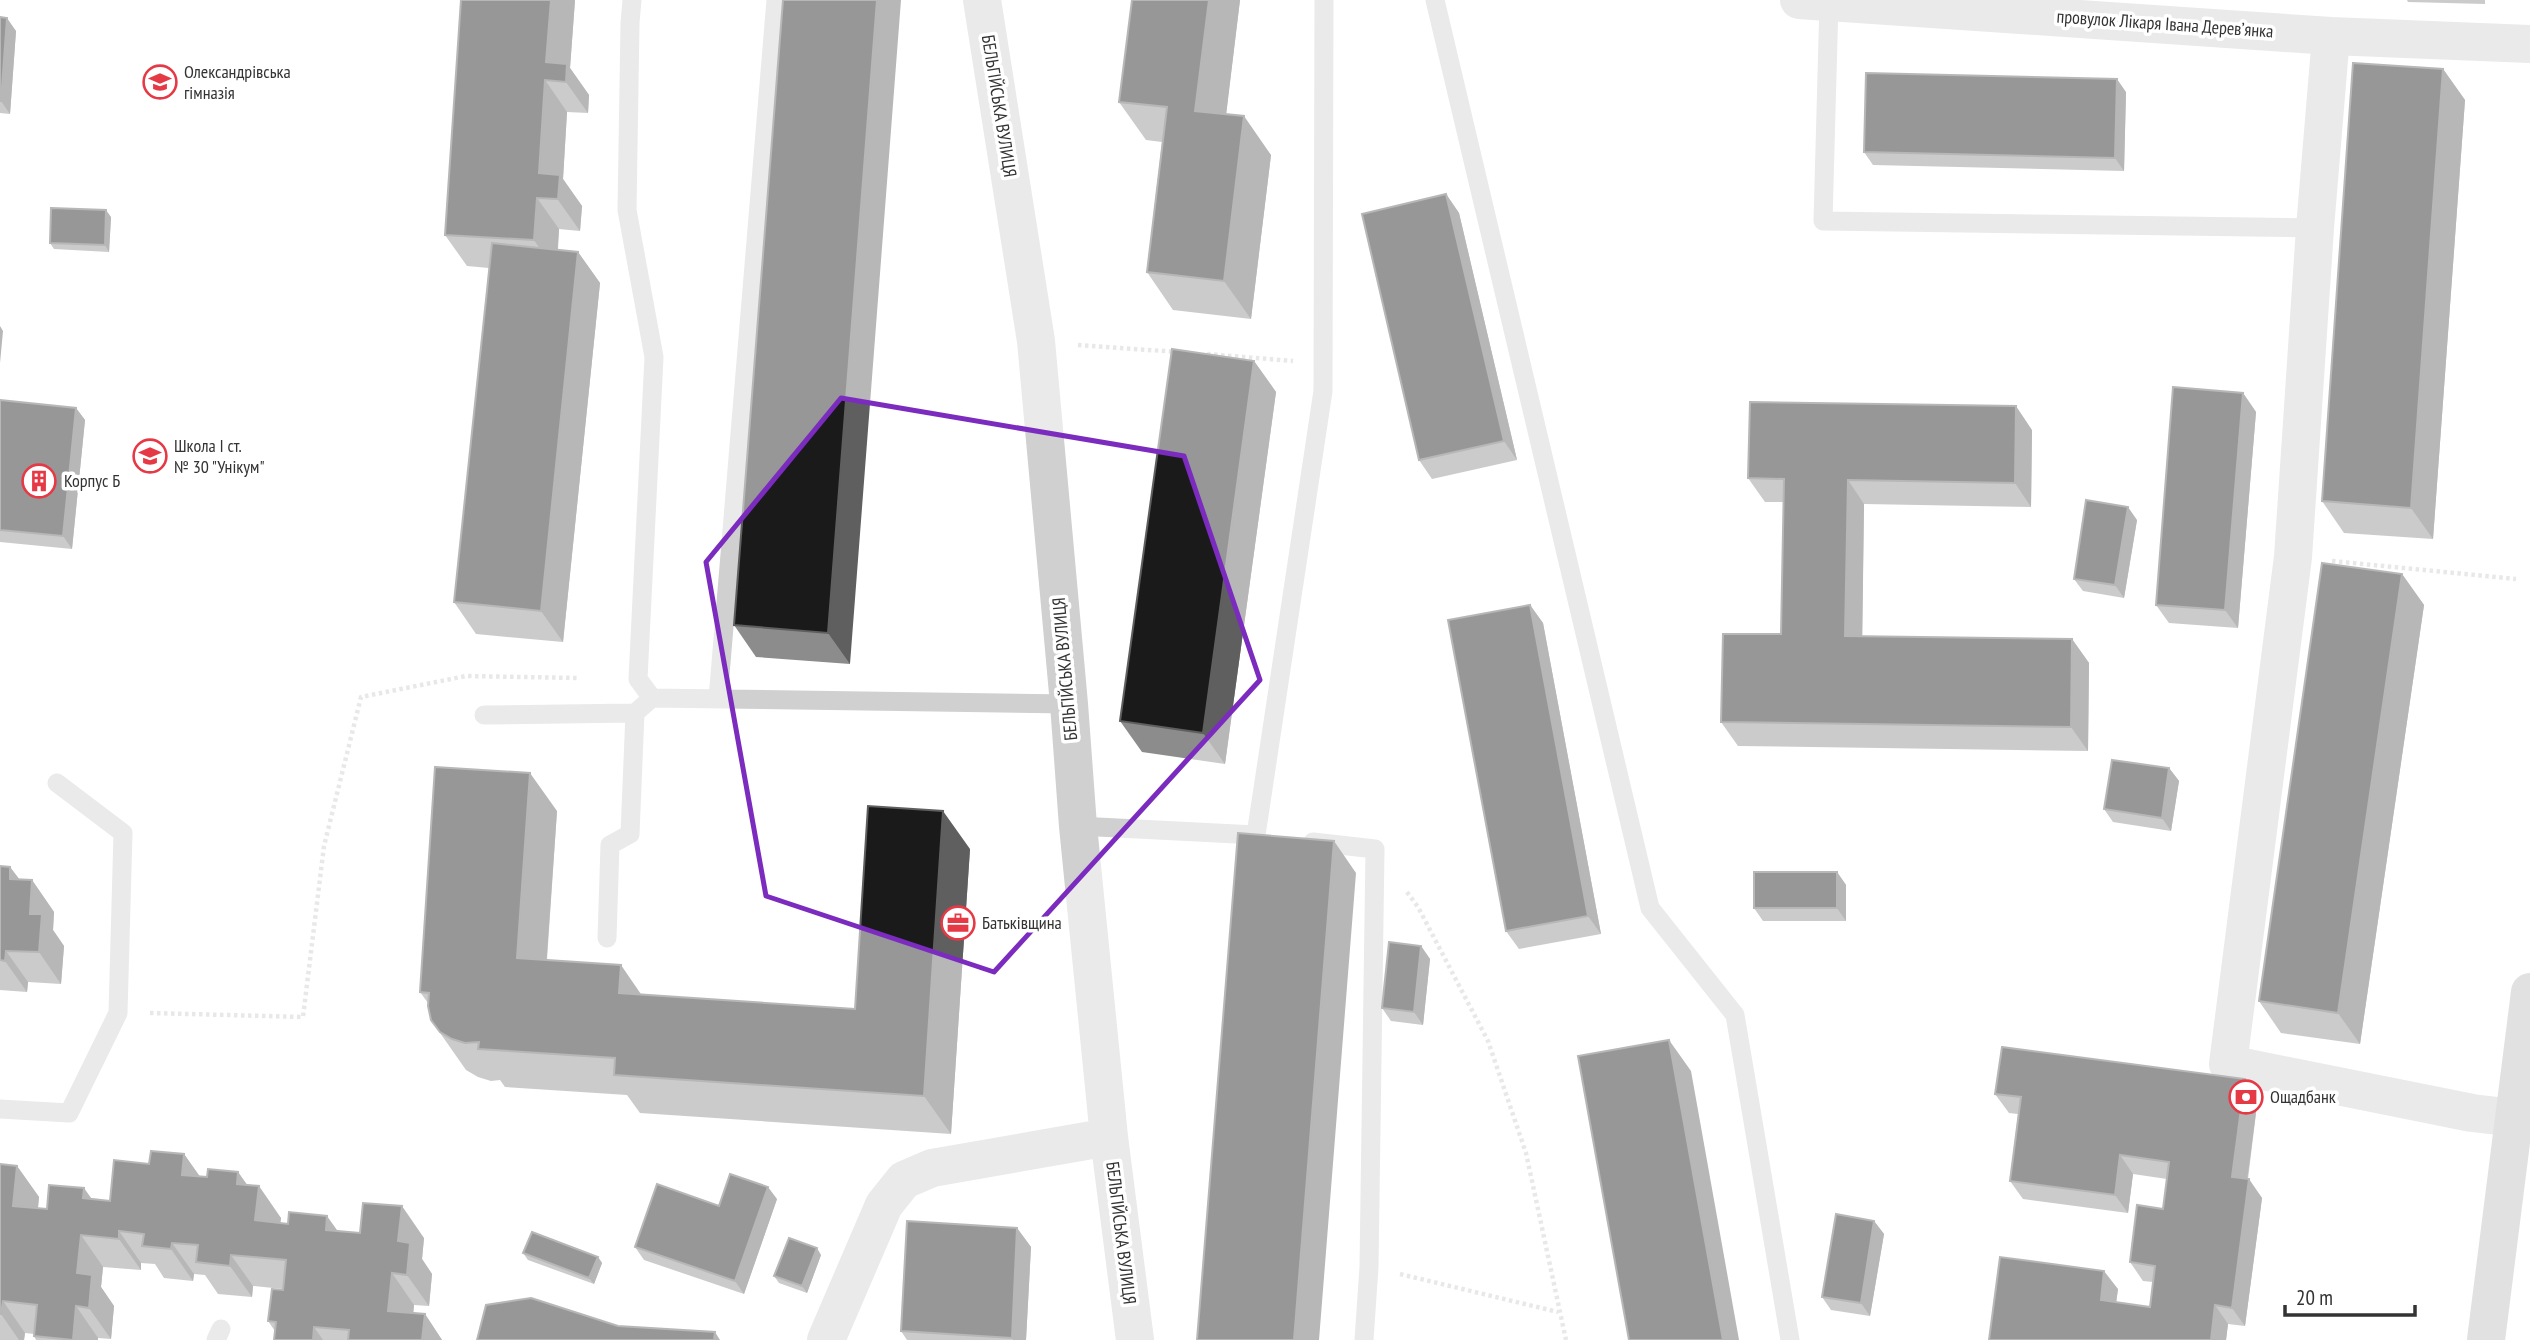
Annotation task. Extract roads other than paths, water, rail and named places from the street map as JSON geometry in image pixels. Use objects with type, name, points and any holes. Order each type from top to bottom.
[{"type":"main road","points":[[2486,1340],[2530,992]]},
{"type":"street","name":"БЕЛЬГІЙСЬКА ВУЛИЦЯ","points":[[982,0],[1036,341],[1078,825],[1109,1137],[1135,1340]]},
{"type":"street","name":"провулок Лікаря Івана Деревʼянка","points":[[1814,1],[2331,36],[2530,44]]},
{"type":"street","points":[[2331,36],[2293,557],[2228,1064],[2515,1118]]},
{"type":"street","points":[[826,1340],[884,1205],[904,1180],[932,1168],[1109,1137]]},
{"type":"lane","points":[[632,0],[628,210],[654,357],[638,679],[652,698]]},
{"type":"lane","points":[[718,699],[776,0]]},
{"type":"lane","points":[[1078,825],[1263,836],[1323,391],[1324,0]]},
{"type":"lane","points":[[1435,0],[1650,908],[1735,1015],[1790,1340]]},
{"type":"lane","points":[[1814,1],[1824,221],[2315,228]]},
{"type":"lane","points":[[484,715],[635,713],[652,698],[1069,704]]},
{"type":"lane","points":[[607,938],[610,845],[630,834],[635,713]]},
{"type":"lane","points":[[0,1109],[69,1113],[118,1013],[123,833],[57,783]]},
{"type":"lane","points":[[1296,839],[1375,849],[1369,1267],[1364,1340]]},
{"type":"place","name":"Олександрівська гімназія","points":[[160,82]]},
{"type":"place","name":"Школа І ст. № 30 \"Унікум\"","points":[[150,456]]},
{"type":"place","name":"Корпус Б","points":[[39,481]]},
{"type":"place","name":"Батьківщина","points":[[958,923]]},
{"type":"place","name":"Ощадбанк","points":[[2246,1097]]}]
